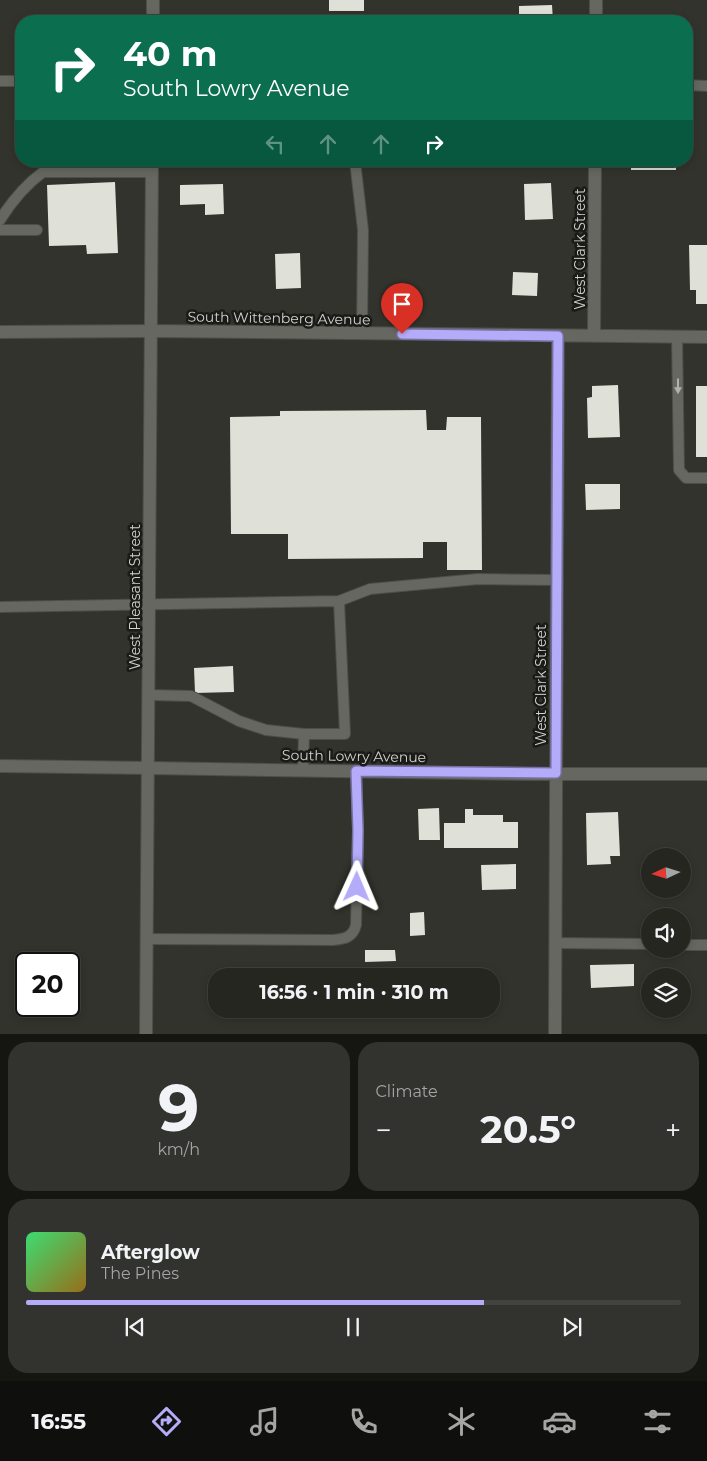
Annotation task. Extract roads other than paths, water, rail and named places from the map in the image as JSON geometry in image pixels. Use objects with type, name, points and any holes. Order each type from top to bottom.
[{"type":"street","points":[[153,0],[153,15]]},
{"type":"street","points":[[596,0],[596,15]]},
{"type":"street","name":"West Pleasant Street","points":[[146,1034],[152,167]]},
{"type":"street","name":"West Clark Street","points":[[594,336],[595,167]]},
{"type":"street","name":"South Wittenberg Avenue","points":[[0,332],[152,331],[707,338]]},
{"type":"street","name":"West Clark Street","points":[[555,1034],[558,336]]},
{"type":"street","name":"South Lowry Avenue","points":[[0,766],[707,774]]},
{"type":"lane","points":[[0,81],[15,81]]},
{"type":"lane","points":[[693,86],[707,86]]},
{"type":"lane","points":[[0,220],[14,198],[28,183],[43,172],[134,167]]},
{"type":"lane","points":[[356,167],[363,230],[362,334]]},
{"type":"lane","points":[[0,230],[37,230]]},
{"type":"lane","points":[[678,337],[679,470],[686,478],[707,478]]},
{"type":"lane","points":[[0,607],[339,601],[370,589],[468,580],[557,580]]},
{"type":"lane","points":[[149,695],[191,696],[239,721],[266,730],[304,734],[345,734],[339,601]]},
{"type":"lane","points":[[303,770],[304,734]]},
{"type":"lane","points":[[147,939],[333,940],[351,936],[355,931],[356,925],[358,830],[356,771]]},
{"type":"lane","points":[[555,943],[641,944]]},
{"type":"lane","points":[[691,945],[707,945]]}]
